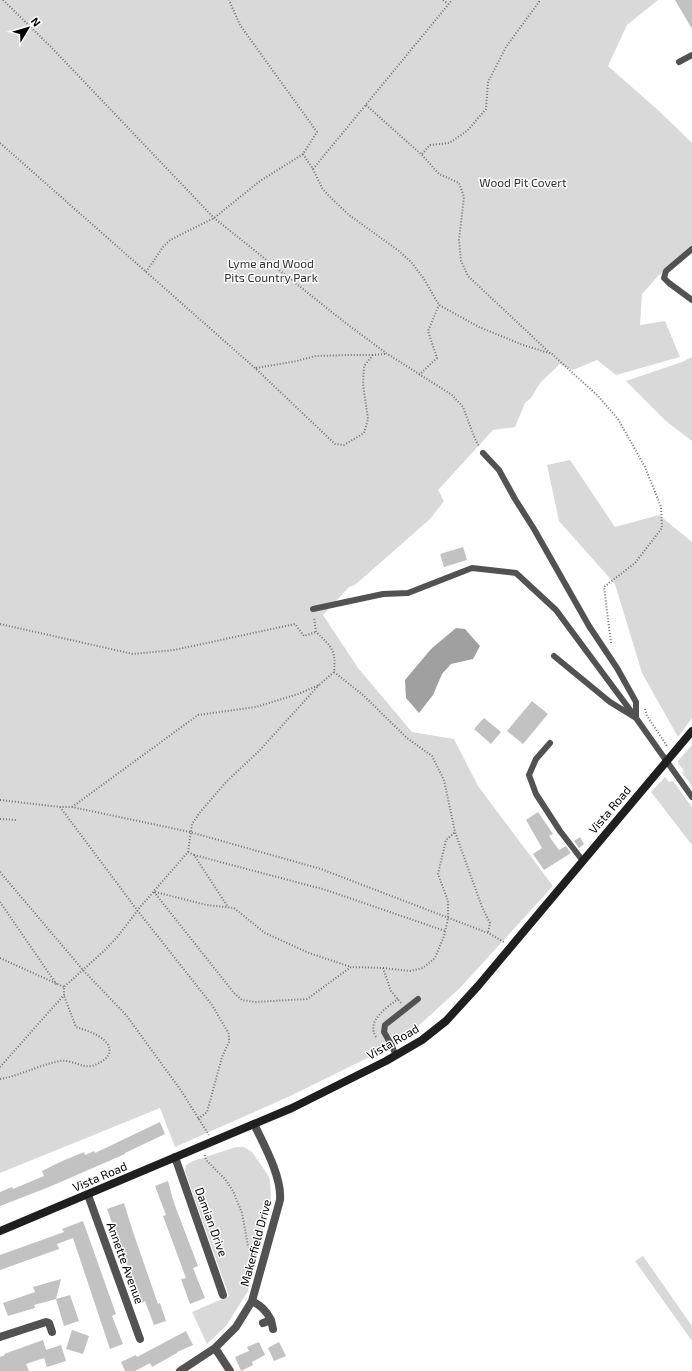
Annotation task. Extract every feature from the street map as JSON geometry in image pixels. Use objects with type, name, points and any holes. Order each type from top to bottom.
[{"type":"main road","name":"Vista Road","points":[[0,1231],[292,1108],[396,1056],[422,1040],[446,1021],[478,986],[692,731]]},
{"type":"street","name":"Makerfield Drive","points":[[180,1371],[215,1348],[236,1327],[252,1301],[281,1193],[278,1179],[254,1124]]},
{"type":"street","name":"Damian Drive","points":[[175,1157],[223,1294]]},
{"type":"street","name":"Annette Avenue","points":[[88,1195],[140,1339]]},
{"type":"street","name":"Makerfield Drive","points":[[252,1301],[262,1306],[267,1312],[267,1321],[273,1329]]},
{"type":"street","points":[[0,1337],[46,1322],[49,1323],[52,1332]]},
{"type":"street","points":[[215,1348],[230,1371]]},
{"type":"lane","points":[[679,62],[692,54]]},
{"type":"lane","points":[[692,250],[666,271],[664,278],[692,300]]},
{"type":"lane","points":[[483,453],[498,470],[534,529],[589,626],[621,675],[636,702],[636,718]]},
{"type":"lane","points":[[313,609],[383,594],[408,593],[472,568],[516,572],[556,610],[692,797]]},
{"type":"lane","points":[[554,656],[610,702],[636,718]]},
{"type":"lane","points":[[550,743],[536,759],[529,775],[536,794],[560,831],[583,861]]},
{"type":"lane","points":[[396,1056],[384,1032],[385,1025],[418,998]]},
{"type":"path","points":[[3,0],[51,47],[214,218],[343,321],[386,353],[452,395],[463,407],[475,439],[483,453]]},
{"type":"path","points":[[146,272],[162,247],[170,240],[214,218],[260,182],[303,154],[317,132],[240,25],[229,0]]},
{"type":"path","points":[[443,0],[448,4]]},
{"type":"path","points":[[313,169],[452,0]]},
{"type":"path","points":[[422,155],[430,145],[450,143],[467,132],[486,109],[488,82],[506,47],[539,0]]},
{"type":"path","points":[[366,105],[422,155],[439,174],[459,183],[464,197],[459,240],[461,261],[468,276],[598,396],[618,419],[645,467],[661,507],[662,528],[635,563],[604,586],[610,642],[614,648]]},
{"type":"path","points":[[0,143],[255,368],[335,444],[344,446],[364,433],[368,420],[363,384],[364,366],[373,355]]},
{"type":"path","points":[[303,154],[313,169],[322,188],[338,205],[399,251],[412,263],[424,279],[439,305],[479,327],[523,345],[552,354]]},
{"type":"path","points":[[419,375],[437,358],[428,331],[439,305]]},
{"type":"path","points":[[255,368],[297,361],[316,356],[373,355],[386,353]]},
{"type":"path","points":[[64,987],[104,951],[118,936],[137,910],[188,852],[192,824],[201,811],[226,782],[259,751],[319,686],[334,672],[335,656],[328,643],[316,632],[313,609]]},
{"type":"path","points":[[0,624],[133,654],[174,650],[295,624],[304,636],[316,632]]},
{"type":"path","points":[[334,672],[363,695],[407,738],[432,756],[444,780],[455,832],[482,907],[490,923],[488,933]]},
{"type":"path","points":[[72,807],[198,716],[256,707],[319,686]]},
{"type":"path","points":[[644,709],[647,716],[668,744],[666,762]]},
{"type":"path","points":[[0,800],[72,807],[190,832],[321,869],[448,919],[488,933],[510,947]]},
{"type":"path","points":[[60,807],[137,910],[212,1005],[229,1034],[229,1042],[222,1057],[209,1099],[207,1112],[198,1119]]},
{"type":"path","points":[[0,819],[17,820]]},
{"type":"path","points":[[154,892],[207,905],[234,908],[265,933],[309,952],[351,967],[383,968],[410,972],[423,968],[435,958],[445,931],[448,919],[448,901],[438,874],[446,840],[455,832]]},
{"type":"path","points":[[188,852],[194,855],[326,890],[445,931]]},
{"type":"path","points":[[194,855],[228,907]]},
{"type":"path","points":[[0,872],[83,970],[126,1015],[180,1089],[213,1141]]},
{"type":"path","points":[[154,892],[234,993],[242,1000],[256,1002],[307,999],[351,967]]},
{"type":"path","points":[[0,902],[57,985]]},
{"type":"path","points":[[0,958],[64,987]]},
{"type":"path","points":[[383,968],[391,991],[405,1009]]},
{"type":"path","points":[[0,1079],[54,1062],[65,1061],[83,1066],[92,1066],[107,1058],[109,1048],[104,1040],[93,1033],[76,1027],[64,995],[64,987]]},
{"type":"path","points":[[0,1067],[64,995]]},
{"type":"path","points":[[205,1154],[206,1160],[225,1179],[233,1191],[242,1213],[248,1246],[257,1259]]},
{"type":"green space","name":"Lyme and Wood Pits Country Park","points":[[0,0],[658,0],[627,25],[608,66],[659,111],[692,143],[692,248],[658,276],[642,294],[640,325],[665,321],[680,357],[616,375],[597,360],[573,370],[560,364],[540,383],[531,398],[525,403],[515,427],[493,430],[438,490],[444,501],[430,519],[355,585],[349,587],[323,615],[358,668],[412,732],[454,739],[478,786],[553,886],[459,989],[405,1038],[392,1046],[288,1097],[175,1147],[160,1108],[0,1173]]},
{"type":"green space","points":[[692,357],[692,441],[666,421],[626,381],[682,362]]},
{"type":"green space","points":[[570,460],[615,527],[659,515],[692,542],[692,718],[678,737],[642,673],[615,584],[559,521],[547,465]]},
{"type":"green space","points":[[692,745],[692,786],[682,773],[684,771],[678,761]]},
{"type":"green space","points":[[665,777],[669,782],[673,781],[692,807],[692,845],[651,792]]},
{"type":"green space","points":[[236,1147],[244,1147],[252,1152],[268,1175],[270,1181],[271,1198],[248,1291],[226,1326],[207,1344],[192,1312],[229,1296],[185,1171],[186,1165],[193,1161]]},
{"type":"green space","points":[[643,1256],[692,1326],[692,1341],[635,1261]]},
{"type":"shaded area","points":[[456,628],[465,629],[480,646],[473,659],[451,664],[442,674],[433,695],[419,713],[406,698],[405,680],[431,649]]},
{"type":"building","points":[[675,0],[692,0],[692,29]]},
{"type":"building","points":[[463,547],[467,560],[444,567],[440,554]]},
{"type":"building","points":[[532,701],[548,714],[523,744],[507,731]]},
{"type":"building","points":[[484,718],[501,732],[491,744],[474,729]]},
{"type":"building","points":[[538,812],[553,834],[549,836],[559,850],[566,846],[571,853],[544,870],[533,854],[542,848],[526,820]]},
{"type":"building","points":[[580,837],[584,844],[579,848],[574,841]]},
{"type":"building","points":[[160,1122],[165,1134],[125,1154],[49,1187],[0,1206],[0,1192],[12,1187],[13,1189],[44,1176],[42,1171],[60,1162],[84,1152],[85,1155],[94,1151],[95,1153]]},
{"type":"building","points":[[168,1181],[174,1203],[198,1266],[193,1268],[205,1298],[190,1304],[181,1279],[186,1278],[163,1216],[166,1215],[155,1186]]},
{"type":"building","points":[[124,1203],[158,1304],[160,1303],[166,1321],[154,1325],[145,1301],[141,1303],[107,1209]]},
{"type":"building","points":[[83,1221],[116,1314],[112,1316],[123,1344],[110,1349],[73,1238],[57,1244],[59,1249],[0,1270],[0,1255],[64,1232],[62,1229]]},
{"type":"building","points":[[61,1279],[56,1299],[34,1305],[35,1308],[8,1316],[3,1303],[35,1292],[33,1287]]},
{"type":"building","points":[[70,1295],[79,1321],[64,1326],[56,1299]]},
{"type":"building","points":[[72,1330],[89,1336],[83,1354],[66,1349]]},
{"type":"building","points":[[186,1331],[193,1345],[177,1352],[152,1367],[150,1363],[135,1371],[125,1371],[121,1362],[136,1355],[137,1357]]},
{"type":"building","points":[[43,1340],[46,1350],[61,1345],[66,1361],[47,1367],[44,1358],[26,1364],[29,1371],[0,1371],[0,1357],[5,1355],[4,1354]]},
{"type":"building","points":[[259,1342],[265,1355],[252,1362],[253,1365],[241,1371],[235,1357],[249,1351],[247,1347]]},
{"type":"building","points":[[279,1342],[286,1356],[274,1361],[268,1348]]},
{"type":"park label","name":"Wood Pit Covert","points":[[523,183]]}]
